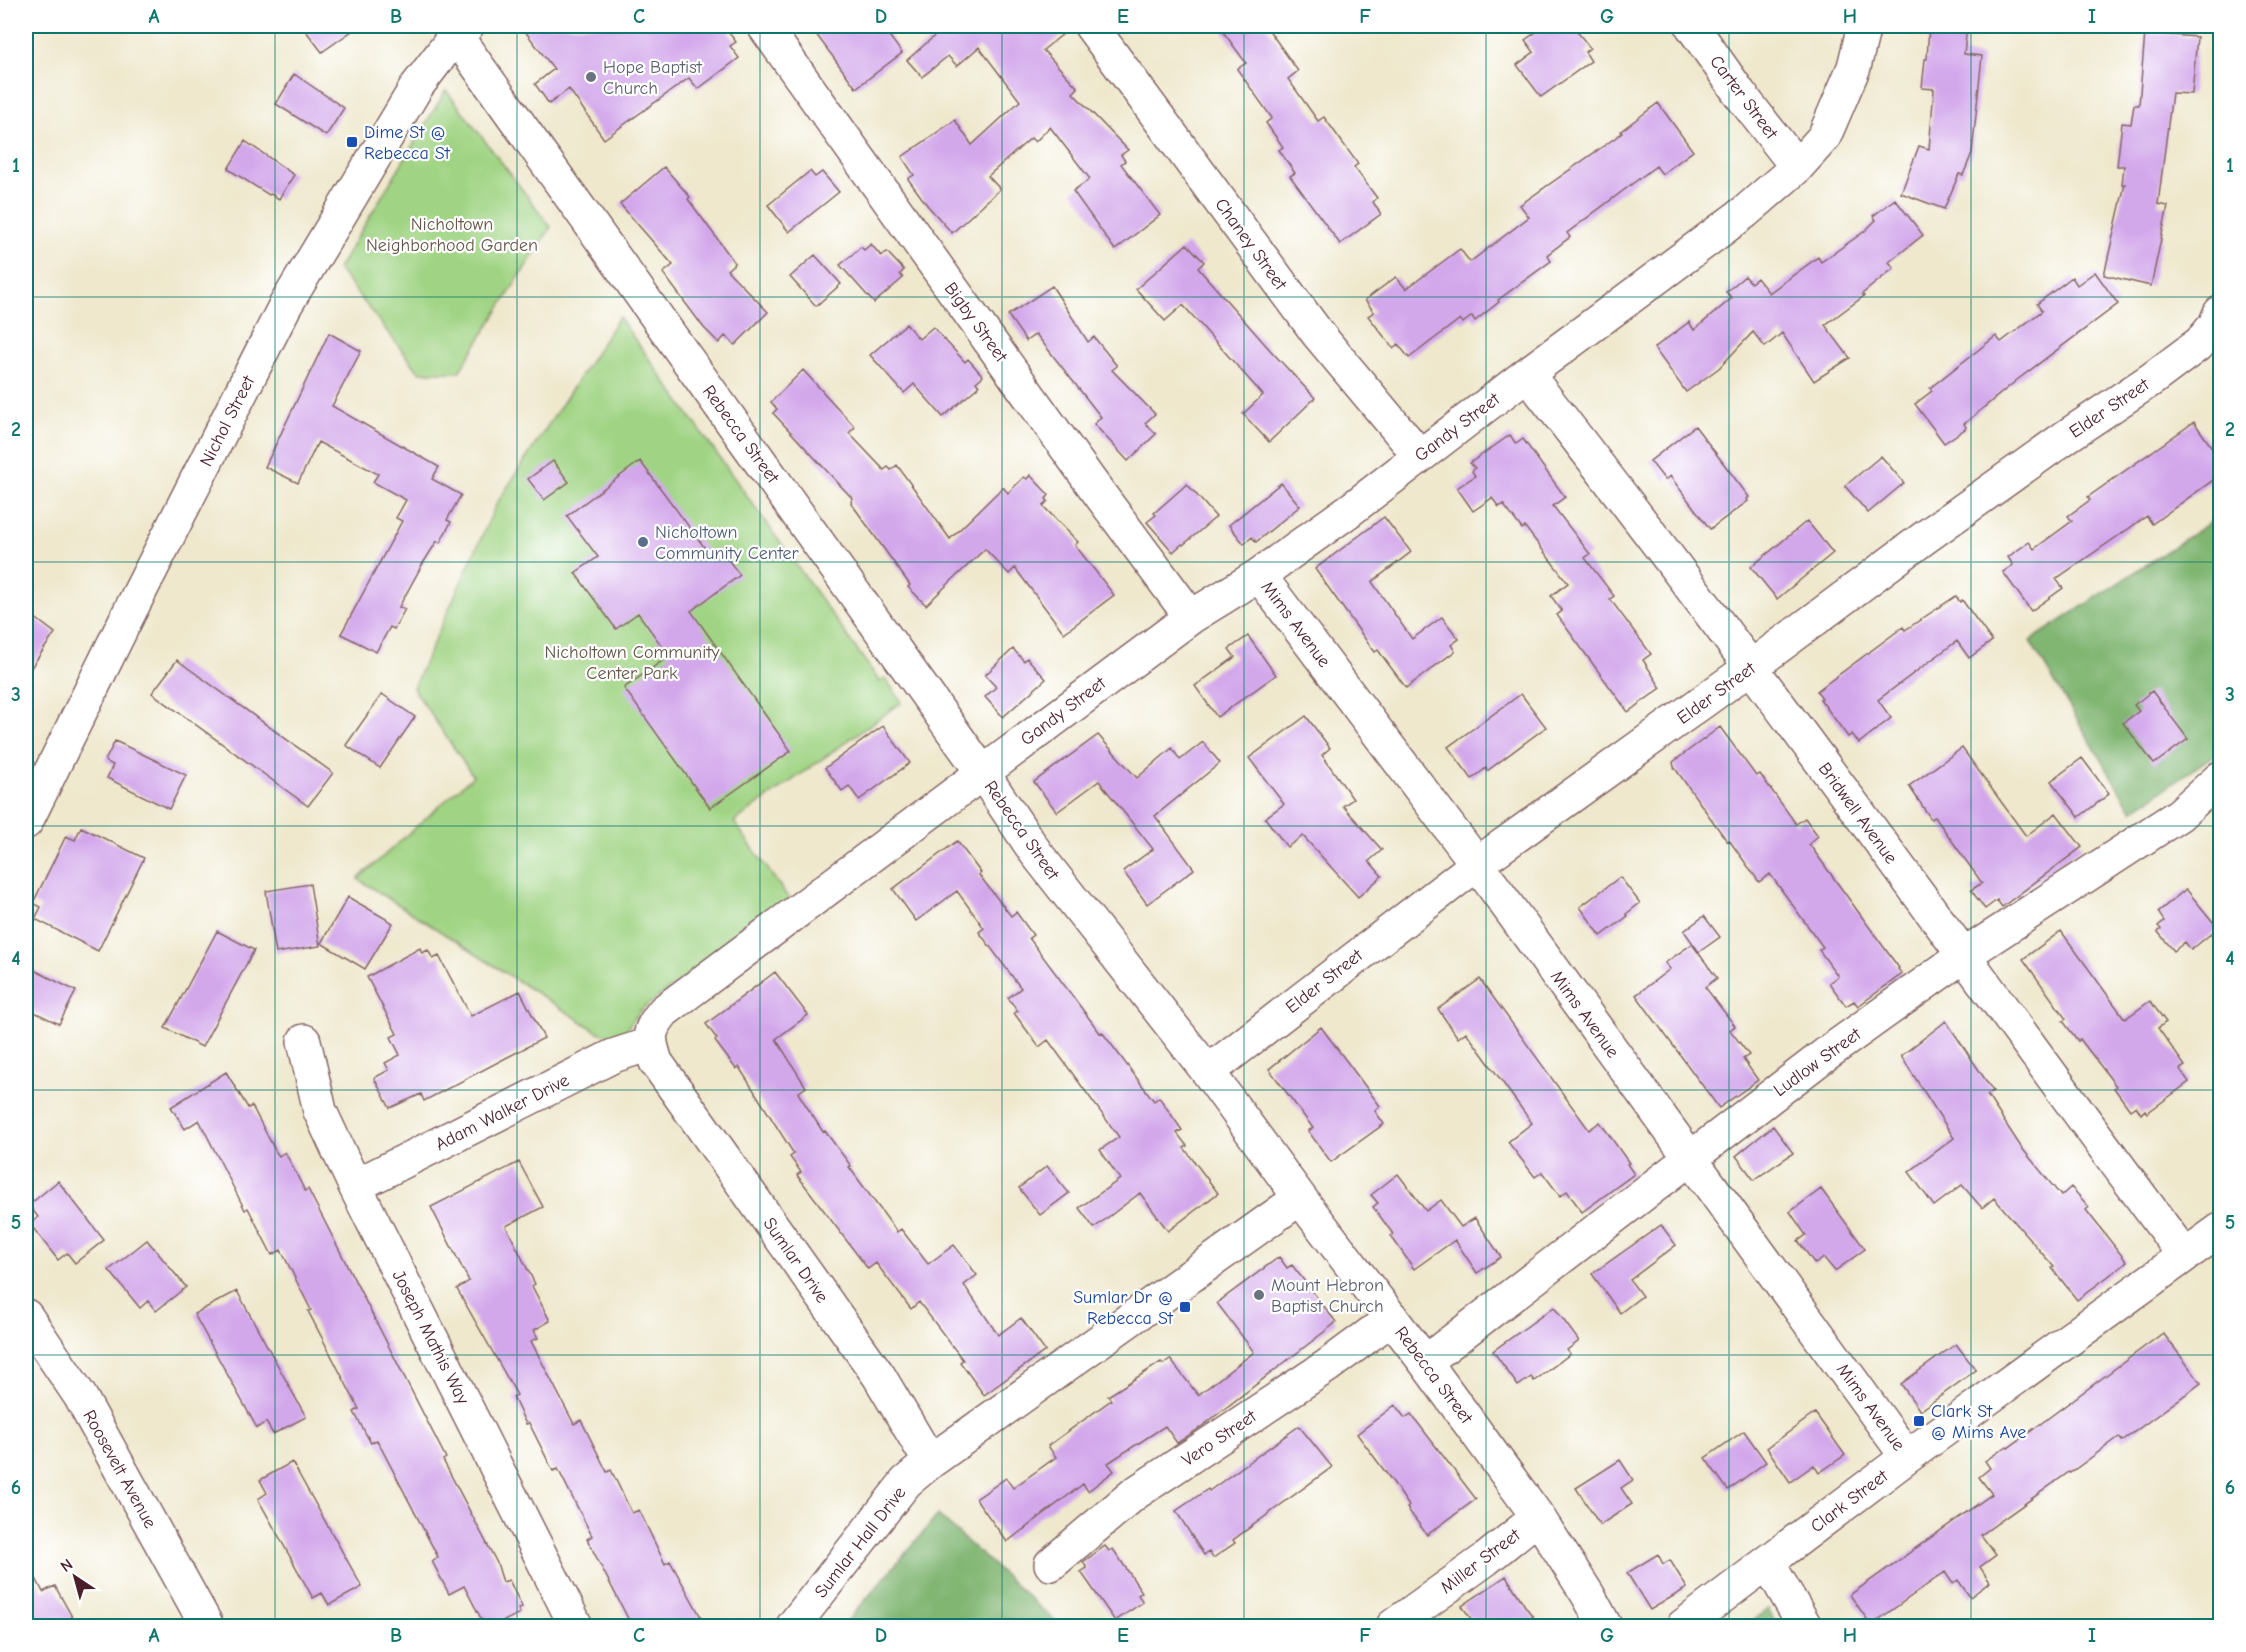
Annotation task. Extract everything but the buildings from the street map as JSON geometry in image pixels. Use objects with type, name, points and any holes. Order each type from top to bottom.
[{"type":"street","name":"Bigby Street","points":[[764,26],[1090,481],[1191,617]]},
{"type":"street","name":"Chaney Street","points":[[1091,26],[1318,334],[1419,456]]},
{"type":"street","name":"Carter Street","points":[[1692,26],[1740,94],[1797,167]]},
{"type":"street","name":"Gandy Street","points":[[982,772],[1191,617],[1259,575],[1350,510],[1527,374],[1745,212],[1797,167],[1824,137],[1854,67],[1864,26]]},
{"type":"street","name":"Rebecca Street","points":[[457,29],[982,772],[1036,853],[1208,1072],[1300,1198],[1425,1362],[1538,1517],[1605,1626]]},
{"type":"street","name":"Nichol Street","points":[[30,802],[285,306],[417,86],[457,29]]},
{"type":"street","name":"Elder Street","points":[[1208,1072],[1477,864],[1751,667],[1924,538],[2200,344],[2215,325],[2220,313]]},
{"type":"street","name":"Bridwell Avenue","points":[[1527,374],[1634,510],[2184,1255]]},
{"type":"street","name":"Mims Avenue","points":[[1259,575],[1477,864],[1613,1053],[1691,1156],[1907,1457]]},
{"type":"street","points":[[650,1044],[652,1026],[664,1011],[982,772]]},
{"type":"street","name":"Ludlow Street","points":[[1425,1362],[1826,1054],[1963,956],[2170,821],[2220,778]]},
{"type":"street","name":"Joseph Mathis Way","points":[[304,1041],[320,1111],[576,1626]]},
{"type":"street","name":"Adam Walker Drive","points":[[356,1186],[613,1056],[650,1044]]},
{"type":"street","name":"Sumlar Drive","points":[[650,1044],[656,1062],[879,1376],[930,1462]]},
{"type":"street","points":[[930,1462],[1300,1198]]},
{"type":"street","name":"Clark Street","points":[[1683,1626],[1907,1457],[2220,1230]]},
{"type":"street","name":"Roosevelt Avenue","points":[[26,1316],[80,1396],[207,1626]]},
{"type":"street","name":"Vero Street","points":[[1051,1563],[1134,1494],[1392,1318]]},
{"type":"street","name":"Sumlar Hall Drive","points":[[793,1626],[906,1482],[930,1462]]},
{"type":"street","name":"Miller Street","points":[[1393,1626],[1486,1559],[1538,1517]]},
{"type":"street","points":[[1768,1563],[1805,1626]]},
{"type":"green space","name":"Nicholtown Neighborhood Garden","points":[[446,90],[551,227],[459,372],[419,372],[338,269]]},
{"type":"green space","name":"Nicholtown Community Center Park","points":[[619,317],[880,682],[885,678],[902,702],[734,822],[790,900],[641,1010],[630,1024],[624,1041],[598,1032],[358,879],[473,776],[413,688],[497,503]]},
{"type":"green space","points":[[2220,516],[2220,751],[2132,811],[2030,641]]},
{"type":"green space","points":[[938,1515],[1060,1626],[843,1626]]},
{"type":"green space","points":[[1768,1609],[1777,1626],[1745,1626]]},
{"type":"place","name":"Hope Baptist Church","points":[[591,77]]},
{"type":"place","name":"Dime St @ Rebecca St","points":[[352,142]]},
{"type":"place","name":"Nicholtown Community Center","points":[[643,542]]},
{"type":"place","name":"Mount Hebron Baptist Church","points":[[1259,1295]]},
{"type":"place","name":"Sumlar Dr @ Rebecca St","points":[[1185,1307]]},
{"type":"place","name":"Clark St @ Mims Ave","points":[[1919,1421]]}]
